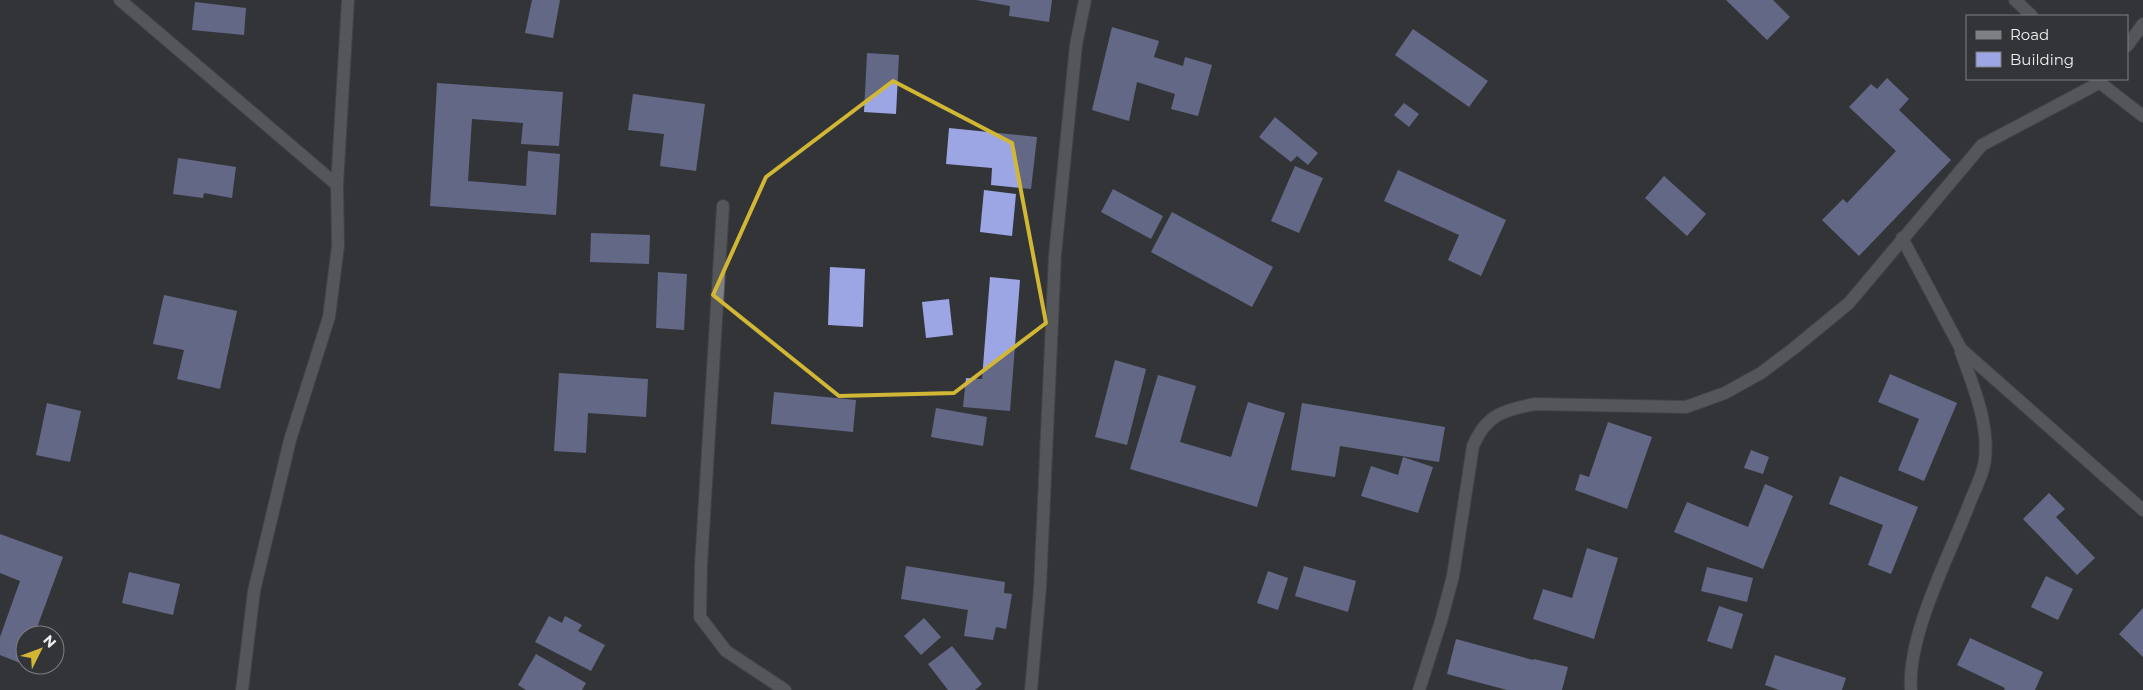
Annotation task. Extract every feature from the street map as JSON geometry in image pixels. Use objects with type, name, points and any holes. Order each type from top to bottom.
[{"type":"street","points":[[120,0],[337,185]]},
{"type":"street","points":[[242,690],[254,591],[290,440],[329,317],[338,246],[337,185],[348,0]]},
{"type":"street","points":[[1031,690],[1040,588],[1055,255],[1076,44],[1085,0]]},
{"type":"street","points":[[2015,0],[2031,15]]},
{"type":"street","points":[[2128,45],[2143,24]]},
{"type":"street","points":[[1419,690],[1453,576],[1472,446],[1480,430],[1494,416],[1513,408],[1535,404],[1686,407],[1726,394],[1761,373],[1849,303],[1982,145],[2098,80],[2143,116]]},
{"type":"street","points":[[723,206],[701,565],[700,617],[726,651],[785,690]]},
{"type":"street","points":[[1902,238],[1961,349],[1983,418],[1985,460],[1921,624],[1915,650],[1911,690]]},
{"type":"street","points":[[1961,349],[2143,510]]},
{"type":"highlighted area","points":[[893,81],[1012,143],[1046,323],[954,393],[839,396],[713,295],[766,177]]},
{"type":"building","points":[[532,0],[560,0],[553,38],[525,33]]},
{"type":"building","points":[[976,0],[1052,0],[1049,22],[1009,16],[1010,6]]},
{"type":"building","points":[[1726,0],[1773,0],[1790,17],[1767,40]]},
{"type":"building","points":[[195,2],[246,8],[244,35],[192,30]]},
{"type":"building","points":[[1112,27],[1159,41],[1154,57],[1183,66],[1185,57],[1212,65],[1198,116],[1171,109],[1175,94],[1137,82],[1129,121],[1092,110]]},
{"type":"building","points":[[1413,29],[1488,81],[1469,107],[1395,55]]},
{"type":"building","points":[[867,53],[899,55],[896,114],[864,112]]},
{"type":"building","points":[[1887,78],[1909,99],[1899,110],[1951,160],[1859,256],[1822,220],[1843,199],[1847,203],[1896,151],[1849,107],[1871,84],[1877,89]]},
{"type":"building","points":[[437,83],[563,92],[559,146],[521,144],[523,123],[472,119],[468,181],[526,186],[528,151],[560,154],[556,215],[430,206]]},
{"type":"building","points":[[633,94],[705,104],[696,171],[660,166],[664,134],[628,130]]},
{"type":"building","points":[[1404,103],[1419,114],[1409,127],[1394,115]]},
{"type":"building","points":[[1275,117],[1318,153],[1308,165],[1297,156],[1291,162],[1259,137]]},
{"type":"building","points":[[949,128],[1037,137],[1031,189],[991,185],[992,168],[946,164]]},
{"type":"building","points":[[178,158],[236,167],[232,198],[204,193],[203,198],[173,194]]},
{"type":"building","points":[[1295,166],[1323,178],[1299,233],[1271,221]]},
{"type":"building","points":[[1398,170],[1506,220],[1481,276],[1448,260],[1459,235],[1384,201]]},
{"type":"building","points":[[1664,176],[1706,214],[1687,236],[1645,198]]},
{"type":"building","points":[[1113,189],[1163,216],[1151,239],[1101,212]]},
{"type":"building","points":[[984,190],[1016,194],[1012,236],[980,232]]},
{"type":"building","points":[[1172,212],[1273,267],[1252,307],[1151,252]]},
{"type":"building","points":[[591,233],[650,235],[649,264],[590,262]]},
{"type":"building","points":[[830,267],[865,269],[863,327],[828,325]]},
{"type":"building","points":[[658,272],[687,274],[684,330],[656,328]]},
{"type":"building","points":[[990,277],[1020,280],[1010,411],[963,407],[966,378],[982,379]]},
{"type":"building","points":[[164,295],[237,311],[220,389],[177,379],[184,350],[153,344]]},
{"type":"building","points":[[949,299],[953,335],[926,338],[922,302]]},
{"type":"building","points":[[1115,360],[1146,369],[1127,445],[1095,437]]},
{"type":"building","points":[[559,373],[648,379],[646,417],[588,413],[586,453],[554,451]]},
{"type":"building","points":[[1890,374],[1957,403],[1924,481],[1898,470],[1919,419],[1878,402]]},
{"type":"building","points":[[1158,375],[1196,386],[1180,442],[1231,457],[1248,402],[1285,413],[1257,507],[1130,469]]},
{"type":"building","points":[[774,392],[856,400],[853,432],[771,424]]},
{"type":"building","points":[[47,403],[81,411],[70,462],[36,455]]},
{"type":"building","points":[[1302,403],[1445,427],[1439,462],[1340,446],[1335,477],[1291,470]]},
{"type":"building","points":[[936,408],[987,417],[983,446],[931,437]]},
{"type":"building","points":[[1608,422],[1652,437],[1627,509],[1575,490],[1580,474],[1589,477]]},
{"type":"building","points":[[1751,450],[1769,457],[1763,474],[1744,468]]},
{"type":"building","points":[[1403,457],[1433,467],[1418,513],[1361,496],[1371,466],[1398,475]]},
{"type":"building","points":[[1840,476],[1918,507],[1891,574],[1868,565],[1883,525],[1829,504]]},
{"type":"building","points":[[1765,484],[1793,496],[1763,569],[1674,532],[1687,502],[1748,527]]},
{"type":"building","points":[[2049,493],[2065,509],[2056,517],[2095,558],[2077,575],[2023,519]]},
{"type":"building","points":[[0,534],[63,557],[38,625],[15,625],[15,661],[0,655],[0,637],[20,581],[0,573]]},
{"type":"building","points":[[1587,548],[1618,558],[1594,639],[1533,619],[1543,589],[1572,598]]},
{"type":"building","points":[[906,566],[1005,582],[1004,593],[1012,594],[1006,629],[996,627],[993,640],[964,636],[968,610],[901,599]]},
{"type":"building","points":[[1304,566],[1356,581],[1348,612],[1295,596]]},
{"type":"building","points":[[1707,567],[1753,578],[1747,602],[1701,591]]},
{"type":"building","points":[[1268,571],[1288,578],[1278,610],[1257,603]]},
{"type":"building","points":[[129,572],[180,584],[173,615],[122,603]]},
{"type":"building","points":[[2046,576],[2073,589],[2058,620],[2031,607]]},
{"type":"building","points":[[1719,606],[1743,614],[1732,649],[1707,641]]},
{"type":"building","points":[[2143,608],[2143,657],[2119,634]]},
{"type":"building","points":[[549,616],[562,623],[565,616],[582,625],[578,631],[605,645],[591,671],[535,642]]},
{"type":"building","points":[[924,618],[941,637],[921,655],[904,636]]},
{"type":"building","points":[[1970,638],[2043,672],[2035,690],[2004,690],[2005,688],[1957,665]]},
{"type":"building","points":[[1456,639],[1533,660],[1568,667],[1562,690],[1507,690],[1447,674]]},
{"type":"building","points":[[952,646],[982,684],[975,690],[948,690],[928,664]]},
{"type":"building","points":[[536,654],[586,683],[582,690],[526,690],[518,685]]},
{"type":"building","points":[[1775,655],[1846,678],[1842,690],[1779,690],[1765,685]]}]
